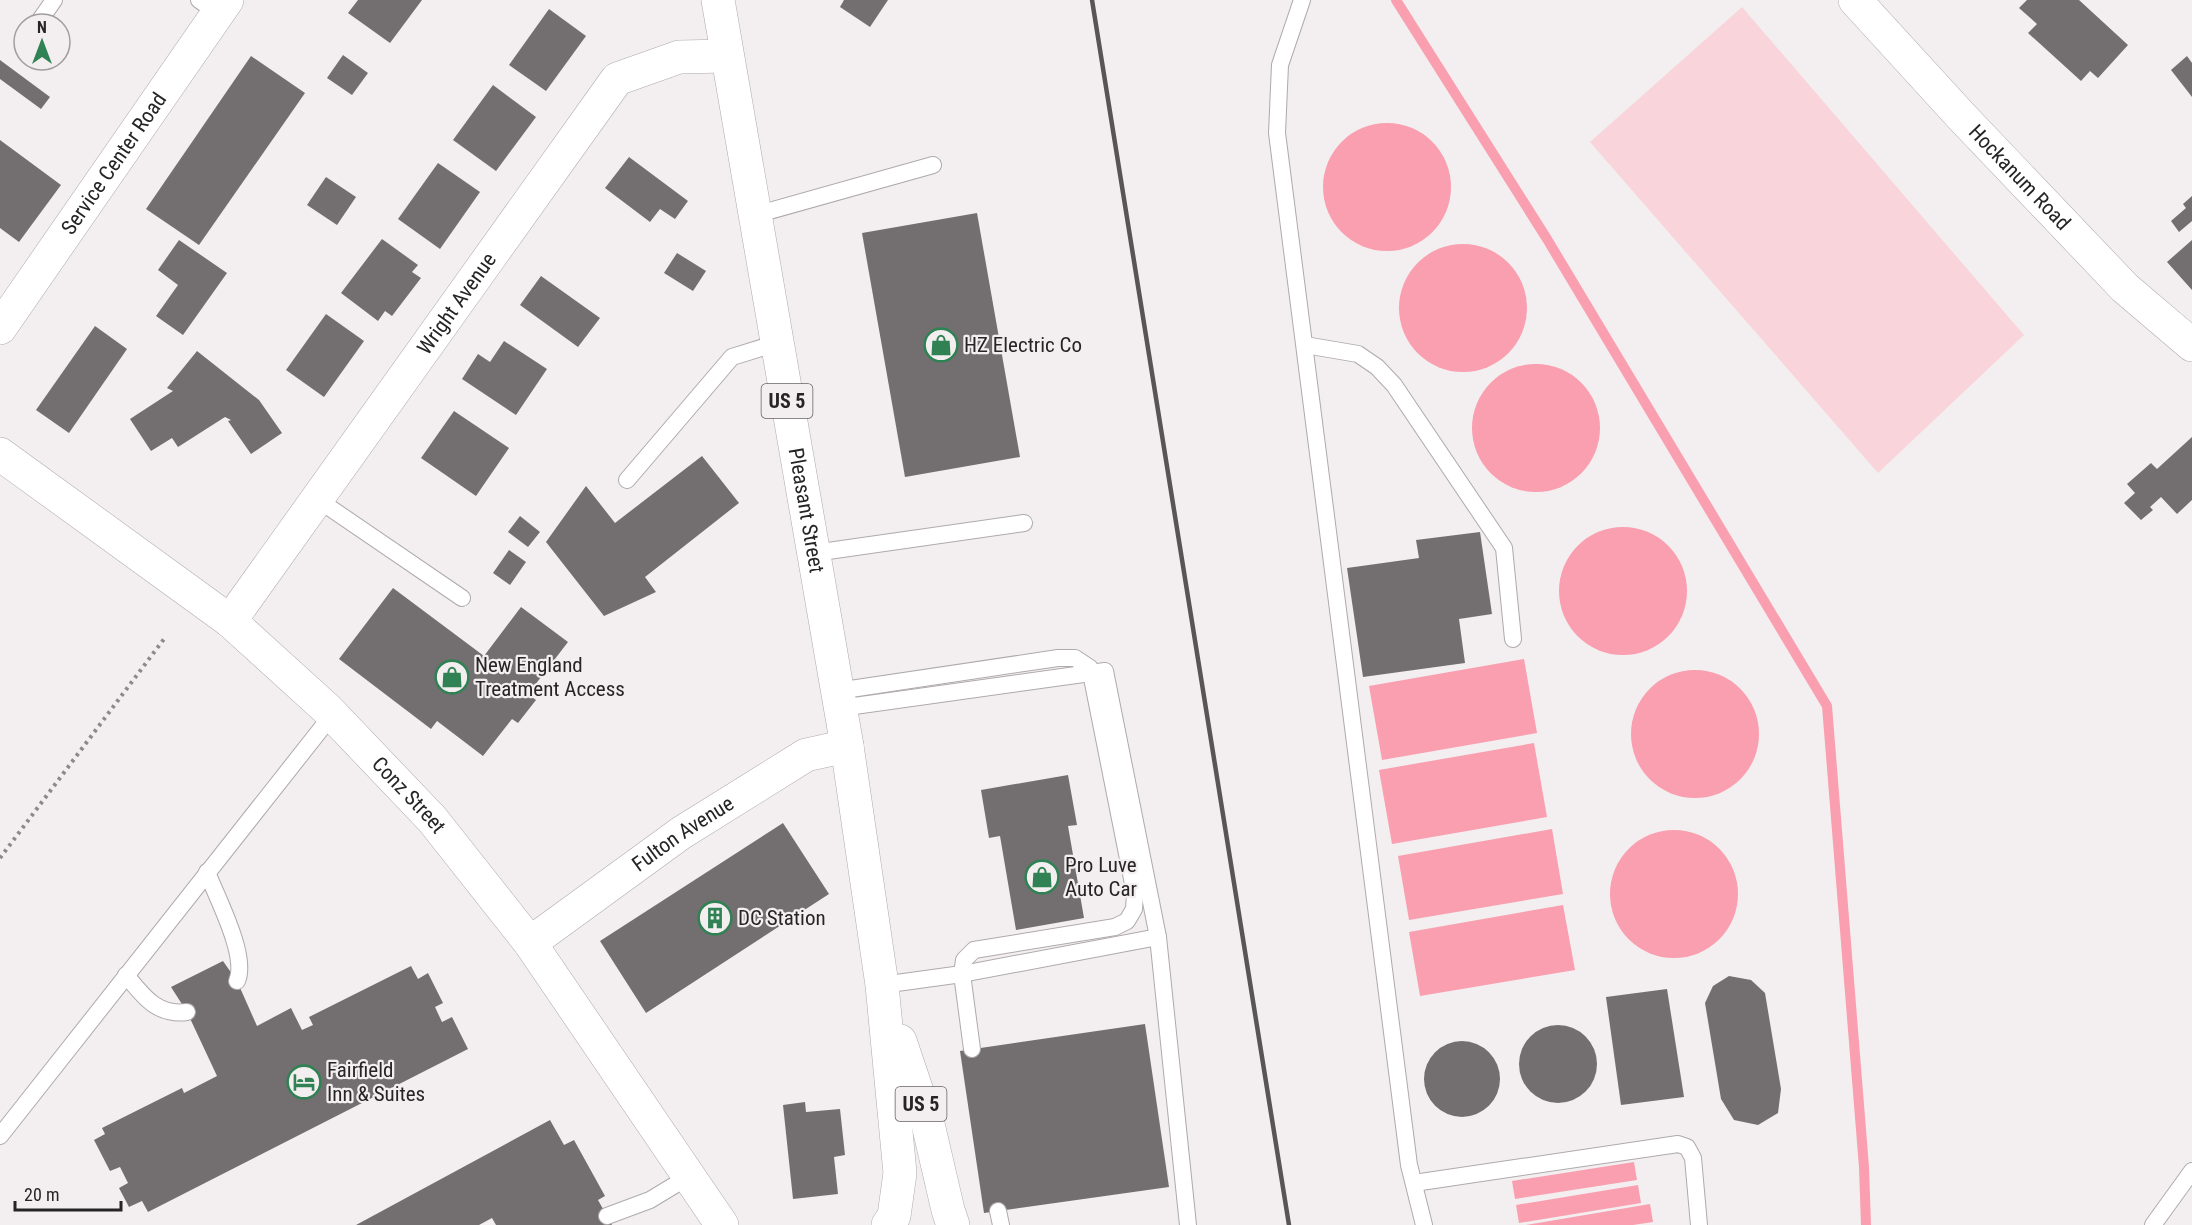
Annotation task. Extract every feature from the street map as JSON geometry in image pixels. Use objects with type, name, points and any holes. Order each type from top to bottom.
[{"type":"main road","name":"Pleasant Street","points":[[718,0],[847,746],[882,985],[900,1173],[894,1216],[888,1225]]},
{"type":"main road","name":"Hockanum Road","points":[[1860,2],[1962,117],[2125,288],[2192,345]]},
{"type":"main road","name":"Service Center Road","points":[[0,328],[214,4]]},
{"type":"main road","name":"Wright Avenue","points":[[230,621],[617,79],[679,57],[727,56]]},
{"type":"main road","name":"Conz Street","points":[[0,454],[230,621],[332,715],[432,819],[530,943],[722,1225]]},
{"type":"main road","name":"Fulton Avenue","points":[[530,943],[681,833],[806,754],[847,746]]},
{"type":"main road","name":"Pleasant Street","points":[[882,985],[928,1124],[953,1225]]},
{"type":"lane","points":[[1302,0],[1280,65],[1278,133],[1409,1166],[1424,1225]]},
{"type":"lane","points":[[755,215],[933,165]]},
{"type":"lane","points":[[627,480],[732,357],[777,343]]},
{"type":"lane","points":[[1305,345],[1358,354],[1377,367],[1394,385],[1504,548],[1513,639]]},
{"type":"lane","points":[[317,499],[462,598]]},
{"type":"lane","points":[[814,554],[1024,523]]},
{"type":"lane","points":[[839,700],[1058,658],[1075,658],[1090,668],[1135,894],[1134,909],[1127,921],[1115,927],[974,950],[964,960],[962,974],[972,1049]]},
{"type":"lane","points":[[1091,673],[1105,671],[1158,937],[1188,1225]]},
{"type":"lane","points":[[0,1136],[332,715]]},
{"type":"lane","points":[[207,872],[238,951],[241,973],[237,981]]},
{"type":"lane","points":[[882,985],[962,974],[1158,937]]},
{"type":"lane","points":[[126,975],[142,996],[163,1010],[187,1012]]},
{"type":"lane","points":[[1414,1183],[1678,1144],[1687,1147],[1693,1158],[1699,1225]]},
{"type":"lane","points":[[2153,1225],[2192,1171]]},
{"type":"lane","points":[[607,1216],[650,1200],[688,1177]]},
{"type":"path","points":[[0,858],[164,639]]},
{"type":"shaded area","points":[[1742,7],[2024,335],[1878,473],[1590,142]]},
{"type":"shaded area","points":[[1387,123],[1412,128],[1432,142],[1446,162],[1451,187],[1446,212],[1432,232],[1412,246],[1387,251],[1362,246],[1342,232],[1328,212],[1323,187],[1328,162],[1342,142],[1362,128]]},
{"type":"shaded area","points":[[1463,244],[1488,249],[1508,263],[1522,283],[1527,308],[1522,333],[1508,353],[1488,367],[1463,372],[1438,367],[1418,353],[1404,333],[1399,308],[1404,283],[1418,263],[1438,249]]},
{"type":"shaded area","points":[[1536,364],[1561,369],[1581,383],[1595,403],[1600,428],[1595,453],[1581,473],[1561,487],[1536,492],[1511,487],[1491,473],[1477,453],[1472,428],[1477,403],[1491,383],[1511,369]]},
{"type":"shaded area","points":[[1623,527],[1648,532],[1668,546],[1682,566],[1687,591],[1682,616],[1668,636],[1648,650],[1623,655],[1598,650],[1578,636],[1564,616],[1559,591],[1564,566],[1578,546],[1598,532]]},
{"type":"shaded area","points":[[1524,659],[1537,733],[1382,760],[1369,686]]},
{"type":"shaded area","points":[[1695,670],[1720,675],[1740,689],[1754,709],[1759,734],[1754,759],[1740,779],[1720,793],[1695,798],[1670,793],[1650,779],[1636,759],[1631,734],[1636,709],[1650,689],[1670,675]]},
{"type":"shaded area","points":[[1534,743],[1547,817],[1392,844],[1379,770]]},
{"type":"shaded area","points":[[1552,829],[1563,894],[1409,920],[1398,856]]},
{"type":"shaded area","points":[[1674,830],[1699,835],[1719,849],[1733,869],[1738,894],[1733,919],[1719,939],[1699,953],[1674,958],[1649,953],[1629,939],[1615,919],[1610,894],[1615,869],[1629,849],[1649,835]]},
{"type":"shaded area","points":[[1563,905],[1575,970],[1420,996],[1409,932]]},
{"type":"shaded area","points":[[1634,1162],[1637,1180],[1515,1199],[1512,1181]]},
{"type":"shaded area","points":[[1638,1185],[1641,1203],[1519,1223],[1516,1205]]},
{"type":"shaded area","points":[[1650,1204],[1653,1222],[1633,1225],[1526,1225]]},
{"type":"building","points":[[358,0],[422,0],[390,43],[348,13]]},
{"type":"building","points":[[844,0],[888,0],[870,27],[840,7]]},
{"type":"building","points":[[2027,0],[2079,0],[2128,45],[2098,78],[2090,71],[2081,81],[2028,33],[2037,24],[2019,8]]},
{"type":"building","points":[[549,9],[586,36],[546,91],[509,65]]},
{"type":"building","points":[[343,55],[368,73],[352,95],[327,78]]},
{"type":"building","points":[[251,56],[305,93],[199,245],[146,209]]},
{"type":"building","points":[[2187,56],[2192,63],[2192,97],[2171,70]]},
{"type":"building","points":[[0,60],[12,69],[12,72],[16,72],[50,97],[41,109],[0,79]]},
{"type":"building","points":[[493,85],[536,117],[496,171],[453,140]]},
{"type":"building","points":[[0,140],[61,185],[19,242],[0,228]]},
{"type":"building","points":[[629,157],[688,201],[675,219],[660,209],[650,222],[605,188]]},
{"type":"building","points":[[438,163],[480,192],[440,249],[398,219]]},
{"type":"building","points":[[326,177],[356,197],[337,225],[307,205]]},
{"type":"building","points":[[2192,196],[2192,221],[2179,232],[2171,221],[2186,208],[2183,204]]},
{"type":"building","name":"HZ Electric Co","points":[[977,213],[1020,457],[905,477],[862,233]]},
{"type":"building","points":[[382,239],[418,265],[412,272],[421,278],[392,316],[385,311],[378,321],[341,293]]},
{"type":"building","points":[[179,240],[227,273],[183,335],[156,316],[178,285],[158,270]]},
{"type":"building","points":[[2192,240],[2192,290],[2167,262]]},
{"type":"building","points":[[677,253],[706,271],[693,291],[664,273]]},
{"type":"building","points":[[541,276],[600,318],[578,347],[520,305]]},
{"type":"building","points":[[326,314],[364,341],[324,397],[286,370]]},
{"type":"building","points":[[95,326],[127,349],[69,433],[36,410]]},
{"type":"building","points":[[504,341],[547,369],[516,415],[462,379],[478,354],[490,362]]},
{"type":"building","points":[[197,351],[259,400],[282,433],[251,454],[228,421],[231,420],[225,417],[178,447],[172,438],[151,451],[130,419],[173,391],[167,388]]},
{"type":"building","points":[[454,411],[509,448],[476,496],[421,458]]},
{"type":"building","points":[[2192,437],[2192,500],[2177,514],[2161,497],[2150,507],[2153,510],[2141,520],[2124,503],[2135,493],[2127,484],[2151,463],[2157,469]]},
{"type":"building","points":[[702,456],[739,503],[645,577],[656,592],[604,616],[546,542],[586,486],[615,523]]},
{"type":"building","points":[[520,516],[540,532],[528,547],[508,532]]},
{"type":"building","points":[[1480,532],[1492,614],[1459,619],[1465,663],[1363,677],[1347,568],[1419,558],[1416,540]]},
{"type":"building","points":[[509,550],[526,562],[510,585],[493,573]]},
{"type":"building","name":"New England Treatment Access","points":[[393,588],[484,656],[521,607],[568,642],[528,694],[536,700],[518,723],[512,719],[483,756],[437,721],[431,729],[339,659]]},
{"type":"building","name":"Pro Luve Auto Car","points":[[1068,775],[1077,825],[1068,826],[1084,918],[1016,930],[1000,836],[989,838],[981,790]]},
{"type":"building","name":"DC Station","points":[[783,823],[829,894],[646,1013],[600,941]]},
{"type":"building","name":"Fairfield Inn & Suites","points":[[223,961],[237,981],[257,1026],[291,1008],[302,1030],[313,1025],[309,1017],[411,966],[418,979],[428,973],[443,1003],[435,1007],[442,1022],[452,1017],[468,1049],[148,1212],[142,1201],[129,1207],[119,1188],[128,1183],[120,1167],[110,1171],[94,1140],[105,1134],[102,1128],[182,1088],[184,1093],[217,1076],[187,1012],[171,987]]},
{"type":"building","points":[[1729,976],[1751,980],[1765,993],[1781,1089],[1778,1113],[1758,1125],[1734,1120],[1721,1099],[1705,1003],[1713,986]]},
{"type":"building","points":[[1667,989],[1684,1097],[1621,1105],[1606,997]]},
{"type":"building","points":[[1145,1024],[1169,1187],[984,1213],[960,1051]]},
{"type":"building","points":[[1558,1025],[1573,1028],[1590,1042],[1597,1064],[1594,1079],[1580,1096],[1558,1103],[1543,1100],[1526,1086],[1519,1064],[1522,1049],[1536,1032]]},
{"type":"building","points":[[1462,1041],[1477,1044],[1489,1052],[1497,1064],[1500,1079],[1497,1094],[1489,1106],[1477,1114],[1462,1117],[1447,1114],[1435,1106],[1427,1094],[1424,1079],[1427,1064],[1435,1052],[1447,1044]]},
{"type":"building","points":[[805,1102],[806,1112],[840,1109],[845,1155],[834,1157],[838,1194],[793,1199],[783,1105]]},
{"type":"building","points":[[550,1120],[564,1145],[574,1140],[605,1196],[598,1200],[612,1225],[496,1225],[492,1218],[479,1225],[356,1225]]},
{"type":"waterway","points":[[1396,0],[1547,239],[1827,706],[1864,1167],[1866,1225]]},
{"type":"railway","points":[[1092,0],[1289,1225]]},
{"type":"place","name":"HZ Electric Co","points":[[941,345]]},
{"type":"place","name":"New England Treatment Access","points":[[452,677]]},
{"type":"place","name":"Pro Luve Auto Car","points":[[1042,877]]},
{"type":"place","name":"DC Station","points":[[715,918]]},
{"type":"place","name":"Fairfield Inn & Suites","points":[[304,1082]]}]
